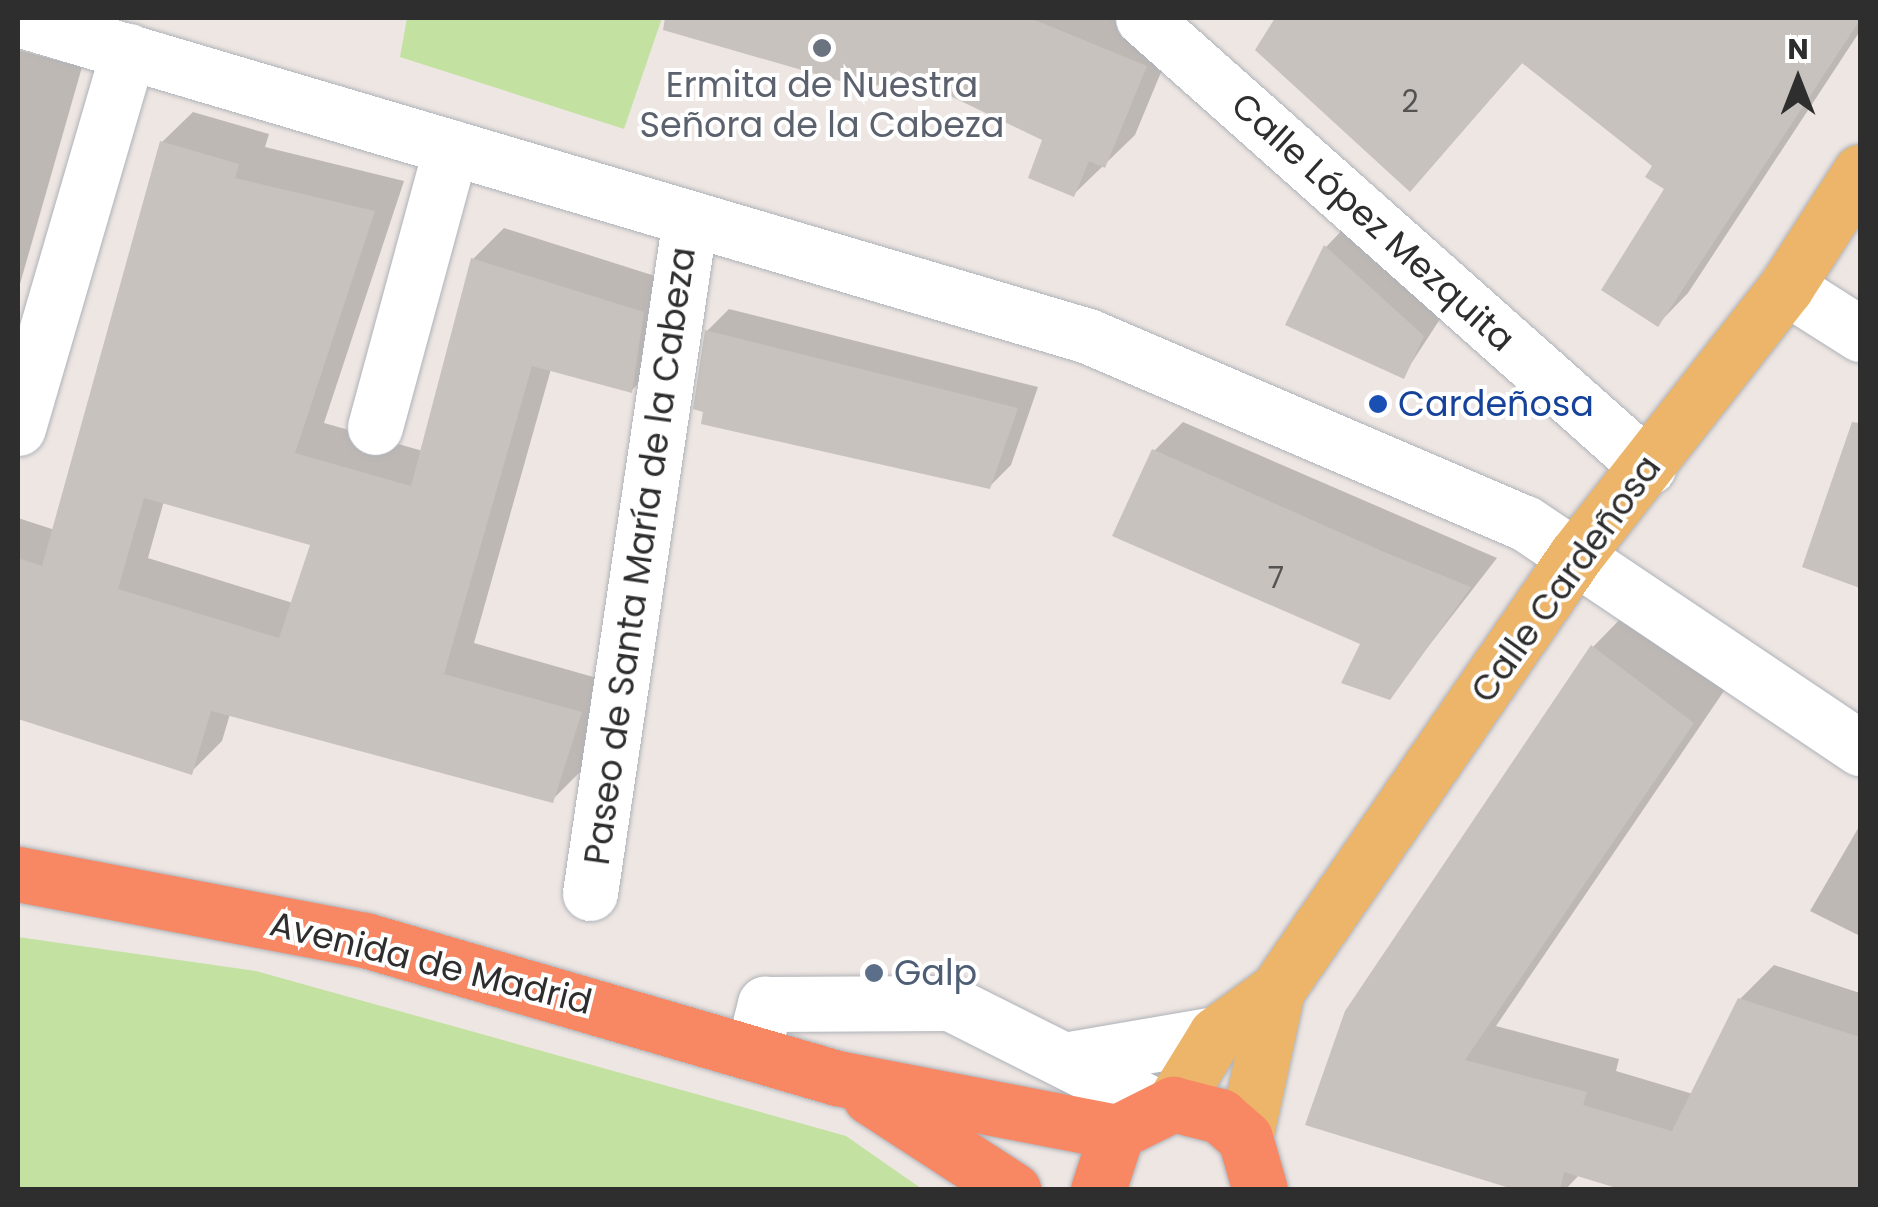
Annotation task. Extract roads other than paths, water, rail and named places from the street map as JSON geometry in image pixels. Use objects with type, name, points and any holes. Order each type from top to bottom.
[{"type":"highway","name":"Avenida de Madrid","points":[[18,874],[365,940],[837,1078],[1150,1115],[1220,1116],[1267,1173]]},
{"type":"highway","name":"Avenida de Madrid","points":[[837,1078],[1012,1190]]},
{"type":"highway","points":[[1098,1190],[1150,1115]]},
{"type":"main road","name":"Calle Cardeñosa","points":[[1150,1115],[1216,1034],[1277,990],[1576,554],[1786,287],[1860,172]]},
{"type":"main road","name":"Calle Cardeñosa","points":[[1267,1173],[1277,990]]},
{"type":"street","name":"Calle López Mezquita","points":[[1143,18],[1648,467]]},
{"type":"street","name":"Paseo de Santa María de la Cabeza","points":[[18,19],[1088,336],[1525,523],[1860,748]]},
{"type":"street","points":[[18,428],[128,52]]},
{"type":"street","points":[[375,427],[451,147]]},
{"type":"street","name":"Paseo de Santa María de la Cabeza","points":[[590,894],[690,218]]},
{"type":"street","points":[[1786,287],[1860,334]]},
{"type":"street","points":[[753,1051],[765,1004],[950,1003],[1069,1059],[1150,1115]]},
{"type":"street","points":[[1069,1059],[1216,1034]]},
{"type":"place","name":"Ermita de Nuestra Señora de la Cabeza","points":[[822,48]]},
{"type":"place","name":"Cardeñosa","points":[[1378,404]]},
{"type":"place","name":"Galp","points":[[874,973]]}]
